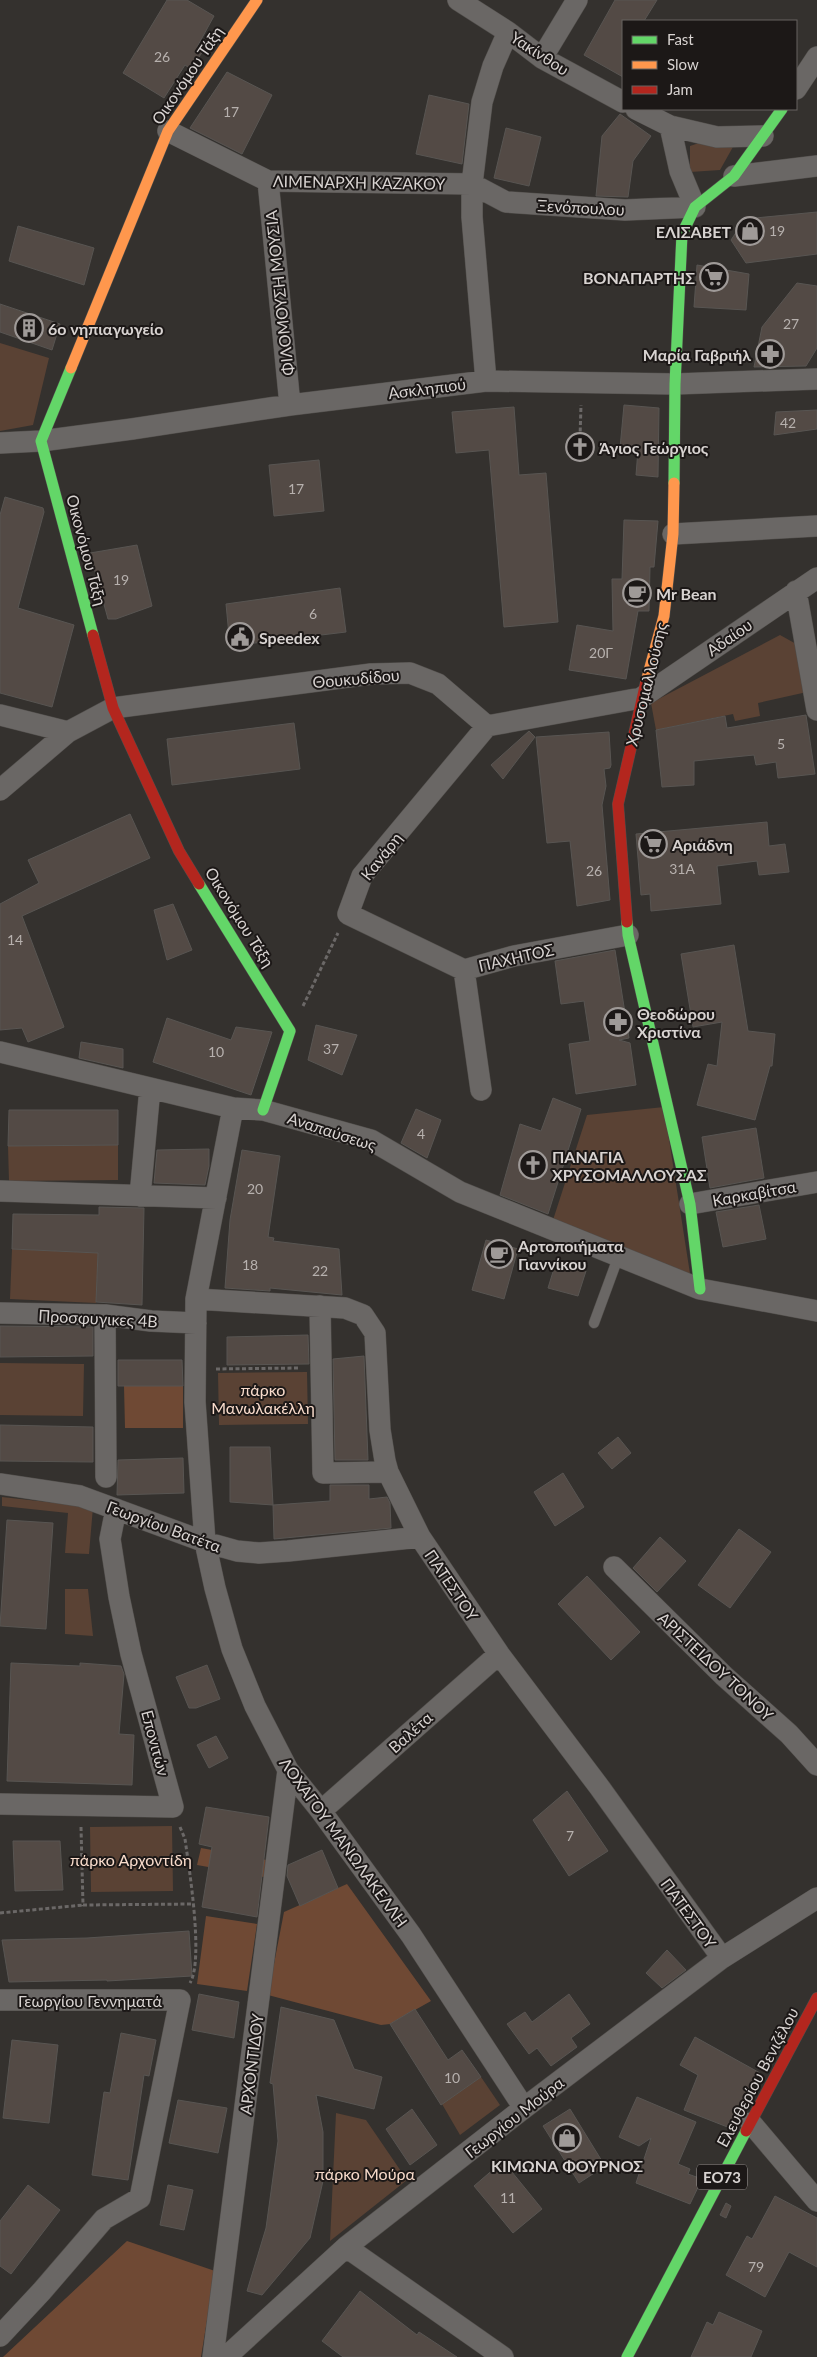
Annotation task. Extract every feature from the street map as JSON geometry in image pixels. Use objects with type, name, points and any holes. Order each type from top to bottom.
[{"type":"street","name":"Οικονόμου Τάξη","points":[[257,0],[168,131],[41,441],[113,708],[179,851],[290,1031]]},
{"type":"street","name":"Υακίνθου","points":[[458,0],[508,32],[542,58],[622,101]]},
{"type":"street","points":[[542,58],[577,0]]},
{"type":"street","points":[[486,381],[472,217],[472,184],[482,102],[493,66],[508,32]]},
{"type":"street","points":[[797,88],[817,57]]},
{"type":"street","points":[[638,110],[670,126],[717,137],[763,136]]},
{"type":"street","name":"Χρυσομαλλούσης","points":[[700,1289],[690,1204],[628,935],[618,804],[641,698],[664,616],[673,534],[682,234],[695,207],[734,176],[781,110]]},
{"type":"street","points":[[670,126],[684,185],[695,207]]},
{"type":"street","name":"ΛΙΜΕΝΑΡΧΗ ΚΑΖΑΚΟΥ","points":[[168,131],[268,181],[472,184]]},
{"type":"street","points":[[734,176],[817,166]]},
{"type":"street","name":"ΦΙΛΟΜΟΥΣΗ ΜΟΥΣΙΑ","points":[[268,181],[290,405]]},
{"type":"street","name":"Ξενόπουλου","points":[[472,184],[506,202],[625,210],[695,207]]},
{"type":"street","name":"Ασκληπιού","points":[[0,443],[41,441],[290,405],[486,381],[676,384],[817,379]]},
{"type":"street","points":[[673,534],[817,526]]},
{"type":"street","name":"Αδαίου","points":[[641,698],[817,578]]},
{"type":"street","points":[[796,591],[817,710]]},
{"type":"street","name":"Θουκυδίδου","points":[[113,708],[371,674],[410,673],[438,684],[487,726]]},
{"type":"street","points":[[487,726],[641,698]]},
{"type":"street","points":[[0,790],[68,732],[113,708]]},
{"type":"street","points":[[0,715],[68,732]]},
{"type":"street","name":"Κανάρη","points":[[348,914],[362,876],[487,726]]},
{"type":"street","points":[[348,914],[464,970]]},
{"type":"street","name":"ΠΑΧΗΤΟΣ","points":[[481,1090],[464,970],[514,956],[628,935]]},
{"type":"street","points":[[263,1110],[290,1031]]},
{"type":"street","name":"Αναπαύσεως","points":[[0,1052],[233,1108],[263,1110],[370,1140],[460,1192],[700,1289],[817,1311]]},
{"type":"street","points":[[140,1196],[150,1088]]},
{"type":"street","name":"ΛΟΧΑΓΟΥ ΜΑΝΩΛΑΚΕΛΛΗ","points":[[233,1108],[196,1299],[195,1369],[195,1402],[205,1542],[215,1588],[232,1649],[255,1706],[288,1770],[321,1811],[411,1936],[524,2108]]},
{"type":"street","name":"Καρκαβίτσα","points":[[690,1204],[817,1182]]},
{"type":"street","points":[[0,1191],[216,1198]]},
{"type":"street","name":"ΠΑΤΕΣΤΟΥ","points":[[196,1299],[345,1308],[363,1314],[375,1333],[380,1430],[388,1472],[420,1536],[499,1654],[600,1788],[722,1958]]},
{"type":"street","points":[[320,1306],[323,1473],[388,1472]]},
{"type":"street","name":"Προσφυγικες 4Β","points":[[0,1313],[105,1315],[151,1321],[196,1323]]},
{"type":"street","points":[[105,1315],[106,1477]]},
{"type":"street","name":"Γεωργίου Βατέτα","points":[[0,1484],[80,1496],[205,1542],[237,1551],[259,1553],[420,1536]]},
{"type":"street","name":"Επονιτών","points":[[116,1509],[110,1539],[119,1597],[131,1654],[173,1808]]},
{"type":"street","name":"ΑΡΙΣΤΕΙΔΟΥ ΤΟΝΟΥ","points":[[614,1567],[724,1676],[789,1734],[817,1765]]},
{"type":"street","name":"Βαλέτα","points":[[321,1811],[499,1654]]},
{"type":"street","name":"ΑΡΧΟΝΤΙΔΟΥ","points":[[213,2357],[288,1770]]},
{"type":"street","points":[[0,1804],[173,1808]]},
{"type":"street","name":"Γεωργίου Μούρα","points":[[226,2357],[346,2247],[524,2108],[722,1958],[817,1898]]},
{"type":"street","name":"Ελευθερίου Βενιζέλου","points":[[627,2357],[817,1998]]},
{"type":"street","name":"Γεωργίου Γεννηματά","points":[[0,2000],[180,2000]]},
{"type":"street","points":[[0,2336],[104,2219],[140,2198],[180,2000]]},
{"type":"street","points":[[751,2123],[817,2201]]},
{"type":"street","points":[[346,2247],[503,2357]]},
{"type":"lane","points":[[594,1323],[619,1255]]},
{"type":"path","points":[[580,438],[581,384]]},
{"type":"path","points":[[290,1031],[348,914]]},
{"type":"path","points":[[195,1369],[320,1368]]},
{"type":"path","points":[[80,1807],[83,1905]]},
{"type":"path","points":[[173,1808],[186,1839],[195,1953],[193,1978],[180,2000]]},
{"type":"path","points":[[0,1913],[83,1905],[192,1904]]},
{"type":"green space","points":[[717,137],[738,138],[720,170],[690,172],[690,146]]},
{"type":"green space","points":[[0,343],[49,358],[33,425],[0,431]]},
{"type":"green space","points":[[780,635],[798,645],[807,692],[758,703],[760,716],[735,721],[733,714],[656,730],[651,703]]},
{"type":"green space","points":[[664,1107],[691,1280],[553,1220],[587,1115]]},
{"type":"green space","points":[[118,1145],[118,1180],[9,1181],[8,1146]]},
{"type":"green space","points":[[12,1249],[98,1253],[96,1303],[10,1299]]},
{"type":"green space","points":[[0,1363],[84,1364],[83,1416],[0,1415]]},
{"type":"green space","name":"πάρκο Μανωλακέλλη","points":[[307,1372],[308,1424],[219,1425],[218,1373]]},
{"type":"green space","points":[[2,1497],[93,1507],[89,1554],[65,1553],[68,1513],[2,1506]]},
{"type":"green space","points":[[65,1589],[88,1589],[93,1636],[65,1634]]},
{"type":"green space","name":"πάρκο Αρχοντίδη","points":[[172,1826],[173,1891],[91,1892],[90,1827]]},
{"type":"green space","points":[[481,2077],[500,2105],[460,2135],[442,2104]]},
{"type":"green space","name":"πάρκο Μούρα","points":[[336,2113],[366,2120],[407,2180],[330,2241]]},
{"type":"shaded area","points":[[124,1386],[183,1386],[183,1428],[125,1428]]},
{"type":"shaded area","points":[[201,1848],[267,1860],[264,1877],[197,1865]]},
{"type":"shaded area","points":[[347,1884],[431,2001],[390,2024],[381,2025],[268,1995],[284,1912]]},
{"type":"shaded area","points":[[206,1916],[257,1924],[247,1991],[197,1984]]},
{"type":"shaded area","points":[[127,2241],[215,2271],[201,2357],[3,2357]]},
{"type":"building","points":[[167,0],[187,0],[214,16],[197,47],[203,51],[191,69],[185,65],[164,98],[123,73]]},
{"type":"building","points":[[615,0],[657,0],[645,20],[622,20],[622,76],[584,55]]},
{"type":"building","points":[[227,72],[272,95],[242,154],[190,128]]},
{"type":"building","points":[[429,95],[469,104],[462,164],[416,154]]},
{"type":"building","points":[[620,114],[651,136],[633,161],[628,197],[596,196],[602,136]]},
{"type":"building","points":[[506,128],[541,137],[529,186],[494,178]]},
{"type":"building","points":[[817,212],[817,254],[746,263],[731,240],[745,219]]},
{"type":"building","points":[[18,226],[94,248],[84,285],[9,261]]},
{"type":"building","points":[[697,265],[749,274],[746,310],[694,307]]},
{"type":"building","points":[[797,283],[817,286],[817,348],[806,366],[754,367],[762,327]]},
{"type":"building","name":"6ο νηπιαγωγείο","points":[[0,304],[60,324],[52,350],[0,332]]},
{"type":"building","points":[[624,405],[659,408],[658,477],[636,475],[638,450],[620,448]]},
{"type":"building","points":[[514,407],[519,475],[546,473],[558,622],[504,627],[489,450],[456,453],[452,412]]},
{"type":"building","points":[[817,410],[817,429],[774,435],[776,412]]},
{"type":"building","points":[[319,460],[324,511],[274,516],[269,465]]},
{"type":"building","points":[[5,497],[43,508],[44,512],[18,608],[74,625],[52,707],[0,693],[0,515]]},
{"type":"building","points":[[624,520],[658,521],[654,567],[650,567],[649,611],[638,611],[626,679],[569,670],[577,625],[613,631],[612,579],[622,579]]},
{"type":"building","points":[[137,545],[152,606],[116,619],[108,619],[90,553]]},
{"type":"building","points":[[340,588],[346,632],[230,646],[226,604]]},
{"type":"building","points":[[806,715],[815,774],[778,778],[776,762],[756,765],[754,755],[694,761],[694,785],[662,787],[656,730],[725,716],[727,728]]},
{"type":"building","points":[[294,723],[300,769],[172,785],[167,739]]},
{"type":"building","points":[[529,731],[535,737],[503,779],[491,765]]},
{"type":"building","points":[[609,732],[611,765],[610,768],[604,769],[606,786],[602,805],[610,900],[577,906],[570,841],[547,843],[536,737]]},
{"type":"building","points":[[130,814],[150,858],[22,916],[64,1027],[28,1042],[22,1028],[0,1030],[0,904],[39,883],[28,860]]},
{"type":"building","points":[[767,822],[769,846],[785,844],[789,872],[759,875],[757,861],[717,866],[721,904],[651,911],[650,894],[641,895],[636,834]]},
{"type":"building","points":[[173,904],[192,950],[167,960],[154,910]]},
{"type":"building","points":[[734,945],[748,1031],[775,1034],[772,1066],[770,1066],[755,1120],[697,1105],[708,1064],[717,1066],[722,1022],[693,1027],[681,954]]},
{"type":"building","points":[[615,950],[629,1038],[619,1040],[630,1043],[636,1085],[576,1094],[569,1044],[590,1041],[584,1001],[561,1004],[555,961]]},
{"type":"building","points":[[167,1018],[231,1040],[236,1027],[272,1032],[251,1095],[153,1062]]},
{"type":"building","points":[[316,1025],[357,1035],[342,1075],[308,1060]]},
{"type":"building","points":[[81,1042],[123,1049],[123,1068],[79,1058]]},
{"type":"building","points":[[553,1098],[581,1109],[548,1214],[500,1195],[520,1124],[541,1131]]},
{"type":"building","points":[[416,1109],[441,1120],[427,1158],[401,1143]]},
{"type":"building","points":[[9,1110],[118,1110],[118,1145],[8,1146]]},
{"type":"building","points":[[756,1128],[764,1178],[710,1188],[702,1137]]},
{"type":"building","points":[[209,1149],[209,1166],[205,1185],[154,1183],[157,1150]]},
{"type":"building","points":[[242,1150],[280,1156],[268,1237],[274,1238],[273,1241],[339,1249],[342,1295],[270,1288],[270,1291],[225,1288],[230,1220]]},
{"type":"building","points":[[759,1205],[766,1239],[723,1247],[716,1212]]},
{"type":"building","points":[[99,1207],[144,1208],[142,1305],[96,1302],[98,1253],[12,1249],[13,1214],[99,1215]]},
{"type":"building","points":[[486,1240],[518,1249],[504,1299],[472,1290]]},
{"type":"building","points":[[556,1262],[586,1271],[578,1296],[548,1288]]},
{"type":"building","points":[[0,1326],[93,1327],[93,1356],[0,1357]]},
{"type":"building","points":[[308,1335],[309,1364],[227,1365],[227,1337]]},
{"type":"building","points":[[364,1356],[368,1460],[335,1460],[333,1359]]},
{"type":"building","points":[[118,1360],[182,1360],[183,1386],[118,1386]]},
{"type":"building","points":[[0,1425],[93,1427],[93,1462],[0,1461]]},
{"type":"building","points":[[618,1437],[631,1453],[612,1469],[598,1453]]},
{"type":"building","points":[[230,1447],[270,1447],[273,1505],[230,1502]]},
{"type":"building","points":[[183,1458],[184,1493],[117,1495],[118,1460]]},
{"type":"building","points":[[563,1473],[584,1507],[555,1526],[534,1492]]},
{"type":"building","points":[[330,1485],[369,1485],[369,1499],[387,1497],[390,1503],[391,1528],[274,1539],[273,1505],[330,1501]]},
{"type":"building","points":[[7,1520],[53,1523],[46,1629],[0,1626]]},
{"type":"building","points":[[739,1529],[771,1552],[730,1608],[698,1585]]},
{"type":"building","points":[[660,1537],[686,1561],[657,1592],[633,1568]]},
{"type":"building","points":[[587,1576],[640,1632],[611,1660],[558,1604]]},
{"type":"building","points":[[11,1663],[80,1666],[80,1663],[121,1666],[124,1674],[119,1734],[134,1735],[132,1785],[7,1781]]},
{"type":"building","points":[[207,1665],[220,1699],[196,1708],[189,1708],[176,1677]]},
{"type":"building","points":[[216,1736],[228,1758],[209,1768],[197,1745]]},
{"type":"building","points":[[567,1791],[608,1851],[569,1876],[533,1820]]},
{"type":"building","points":[[206,1807],[269,1817],[257,1917],[202,1907],[212,1847],[199,1844]]},
{"type":"building","points":[[13,1841],[60,1841],[63,1890],[15,1891]]},
{"type":"building","points":[[322,1850],[338,1888],[300,1906],[287,1876],[288,1865]]},
{"type":"building","points":[[189,1931],[192,1976],[107,1981],[9,1982],[2,1940],[87,1938]]},
{"type":"building","points":[[667,1950],[686,1970],[662,1988],[646,1973]]},
{"type":"building","points":[[199,1994],[239,2002],[234,2038],[192,2030]]},
{"type":"building","points":[[569,1994],[590,2024],[571,2038],[577,2047],[551,2066],[537,2048],[529,2054],[507,2024],[525,2012],[532,2022]]},
{"type":"building","points":[[281,2007],[334,2020],[354,2069],[382,2077],[374,2109],[316,2095],[323,2132],[323,2181],[310,2238],[262,2295],[247,2291],[266,2228],[278,2141],[273,2084],[270,2083]]},
{"type":"building","points":[[415,2009],[448,2060],[462,2050],[481,2077],[441,2105],[390,2024]]},
{"type":"building","points":[[121,2033],[156,2040],[149,2076],[144,2075],[128,2180],[92,2175],[104,2092],[110,2093]]},
{"type":"building","points":[[695,2037],[760,2073],[730,2128],[684,2110],[698,2075],[680,2065]]},
{"type":"building","points":[[12,2040],[58,2045],[49,2123],[3,2118]]},
{"type":"building","points":[[637,2097],[696,2122],[678,2164],[690,2169],[688,2174],[702,2179],[690,2204],[636,2183],[651,2138],[639,2146],[619,2137]]},
{"type":"building","points":[[178,2100],[227,2108],[218,2153],[169,2143]]},
{"type":"building","points":[[412,2109],[437,2145],[410,2165],[386,2129]]},
{"type":"building","points":[[570,2109],[605,2166],[579,2183],[543,2126]]},
{"type":"building","points":[[503,2161],[542,2209],[513,2233],[474,2186]]},
{"type":"building","points":[[28,2185],[60,2210],[11,2274],[0,2266],[0,2221]]},
{"type":"building","points":[[168,2185],[193,2190],[184,2230],[160,2225]]},
{"type":"building","points":[[775,2196],[817,2218],[817,2267],[789,2252],[765,2297],[726,2275],[747,2236],[752,2239]]},
{"type":"building","points":[[726,2203],[731,2206],[726,2218],[720,2215]]},
{"type":"building","points":[[360,2291],[417,2335],[419,2332],[457,2357],[343,2357],[322,2341]]},
{"type":"building","points":[[719,2312],[762,2331],[751,2357],[691,2357],[707,2322],[713,2325]]},
{"type":"traffic: fast","points":[[674,483],[675,384],[682,234],[695,207],[734,176],[781,110]]},
{"type":"traffic: fast","points":[[71,368],[41,441],[93,635]]},
{"type":"traffic: fast","points":[[199,884],[290,1031],[263,1110]]},
{"type":"traffic: fast","points":[[627,922],[628,935],[690,1204],[700,1289]]},
{"type":"traffic: fast","points":[[627,2357],[746,2131]]},
{"type":"traffic: slow","points":[[71,368],[168,131],[257,0]]},
{"type":"traffic: slow","points":[[646,682],[664,616],[673,534],[674,483]]},
{"type":"traffic: jam","points":[[93,635],[113,708],[179,851],[199,884]]},
{"type":"traffic: jam","points":[[627,922],[618,804],[646,682]]},
{"type":"traffic: jam","points":[[746,2131],[817,1998]]},
{"type":"place","name":"ΕΛΙΣΑΒΕΤ","points":[[750,231]]},
{"type":"place","name":"ΒΟΝΑΠΑΡΤΗΣ","points":[[714,277]]},
{"type":"place","name":"6ο νηπιαγωγείο","points":[[29,328]]},
{"type":"place","name":"Μαρία Γαβριήλ","points":[[770,354]]},
{"type":"place","name":"Άγιος Γεώργιος","points":[[580,447]]},
{"type":"place","name":"Mr Bean","points":[[637,593]]},
{"type":"place","name":"Speedex","points":[[240,637]]},
{"type":"place","name":"Αριάδνη","points":[[653,844]]},
{"type":"place","name":"Θεοδώρου Χριστίνα","points":[[618,1022]]},
{"type":"place","name":"ΠΑΝΑΓΙΑ ΧΡΥΣΟΜΑΛΛΟΥΣΑΣ","points":[[533,1165]]},
{"type":"place","name":"Αρτοποιήματα Γιαννίκου","points":[[499,1254]]},
{"type":"place","name":"ΚΙΜΩΝΑ ΦΟΥΡΝΟΣ","points":[[567,2138]]}]
